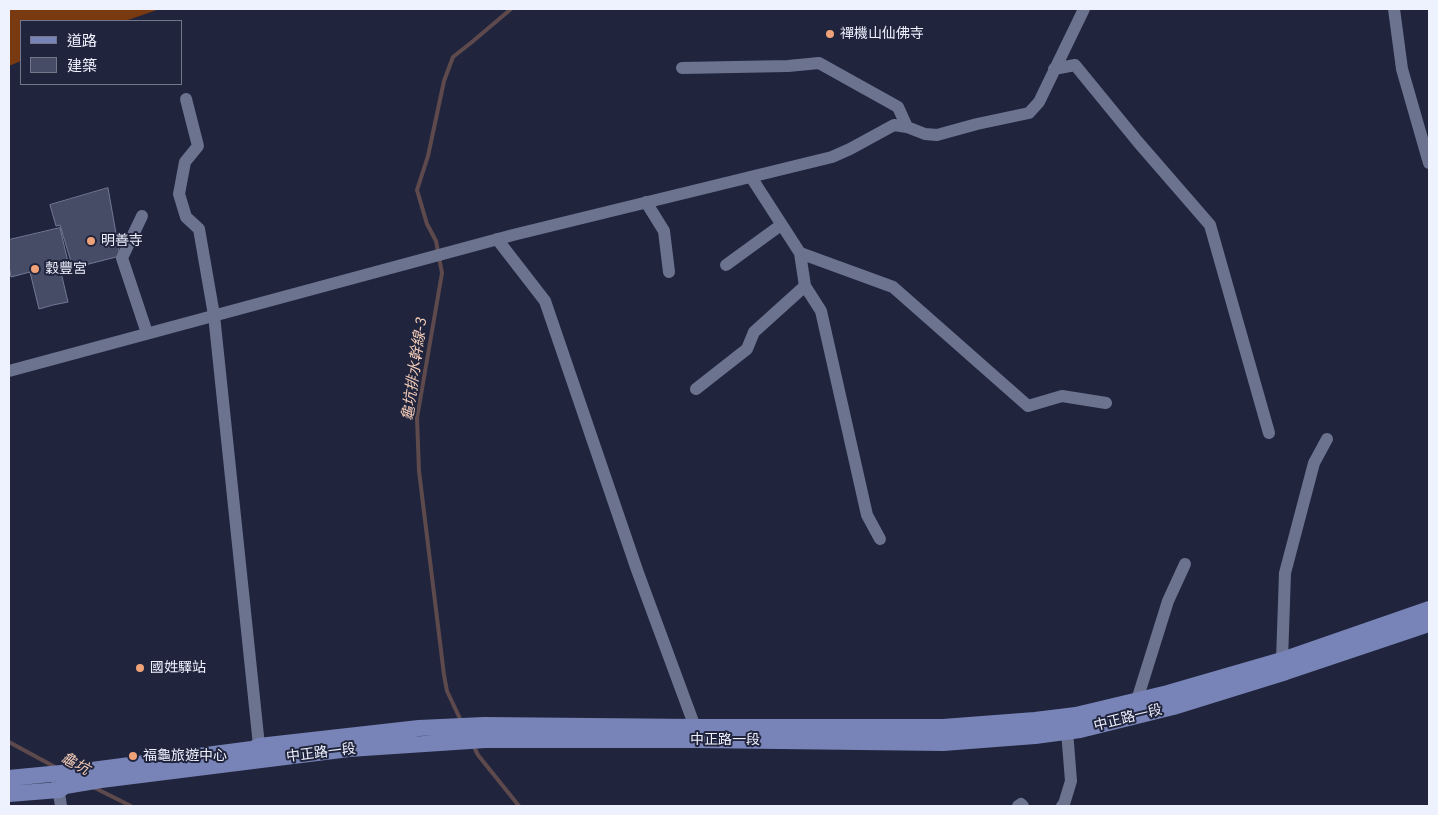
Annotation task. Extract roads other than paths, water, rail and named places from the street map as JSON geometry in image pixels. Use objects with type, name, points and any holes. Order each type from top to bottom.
[{"type":"main road","name":"中正路一段","points":[[9,794],[62,794],[97,775],[252,749],[260,753],[480,740],[943,727],[1080,730],[1173,707],[1429,609]]},
{"type":"main road","name":"中正路一段","points":[[1035,728],[1076,715],[1168,692],[1284,666],[1429,624]]},
{"type":"main road","name":"中正路一段","points":[[260,753],[419,728],[472,725],[695,734]]},
{"type":"main road","name":"中正路一段","points":[[9,778],[62,794]]},
{"type":"lane","points":[[9,371],[497,239],[832,157],[894,125],[907,127],[925,134],[937,135],[1029,113],[1039,102],[1084,9]]},
{"type":"lane","points":[[1394,9],[1402,69],[1429,163]]},
{"type":"lane","points":[[682,68],[788,66],[819,63],[898,107],[907,127]]},
{"type":"lane","points":[[1054,69],[1075,65],[1138,142],[1210,225],[1269,433]]},
{"type":"lane","points":[[186,99],[198,146],[185,162],[179,194],[186,217],[199,229],[214,315],[260,753]]},
{"type":"lane","points":[[751,177],[800,253],[805,286],[821,311],[868,515],[880,539]]},
{"type":"lane","points":[[646,202],[664,231],[669,272]]},
{"type":"lane","points":[[142,216],[122,258],[147,333]]},
{"type":"lane","points":[[726,265],[781,225]]},
{"type":"lane","points":[[497,239],[546,301],[695,734]]},
{"type":"lane","points":[[800,253],[893,287],[1028,406],[1062,396],[1106,403]]},
{"type":"lane","points":[[696,389],[747,349],[754,332],[805,286]]},
{"type":"lane","points":[[1284,666],[1285,573],[1314,464],[1327,439]]},
{"type":"lane","points":[[1137,700],[1168,601],[1185,564]]},
{"type":"lane","points":[[1062,806],[1072,781],[1067,731]]},
{"type":"lane","points":[[1018,806],[1021,804],[1023,806]]},
{"type":"waterway","name":"龜坑排水幹線-3","points":[[462,723],[447,691],[444,675],[419,471],[417,418],[442,273],[436,241],[427,224],[417,190],[428,156],[444,81],[453,57],[511,9]]},
{"type":"waterway","name":"龜坑","points":[[9,742],[55,767]]},
{"type":"waterway","name":"龜坑排水幹線-3","points":[[473,745],[478,755],[519,806]]},
{"type":"waterway","name":"龜坑","points":[[93,787],[131,806]]},
{"type":"place","name":"禪機山仙佛寺","points":[[830,34]]},
{"type":"place","name":"明善寺","points":[[91,241]]},
{"type":"place","name":"穀豐宮","points":[[35,269]]},
{"type":"place","name":"國姓驛站","points":[[140,668]]},
{"type":"place","name":"福龜旅遊中心","points":[[133,756]]}]
